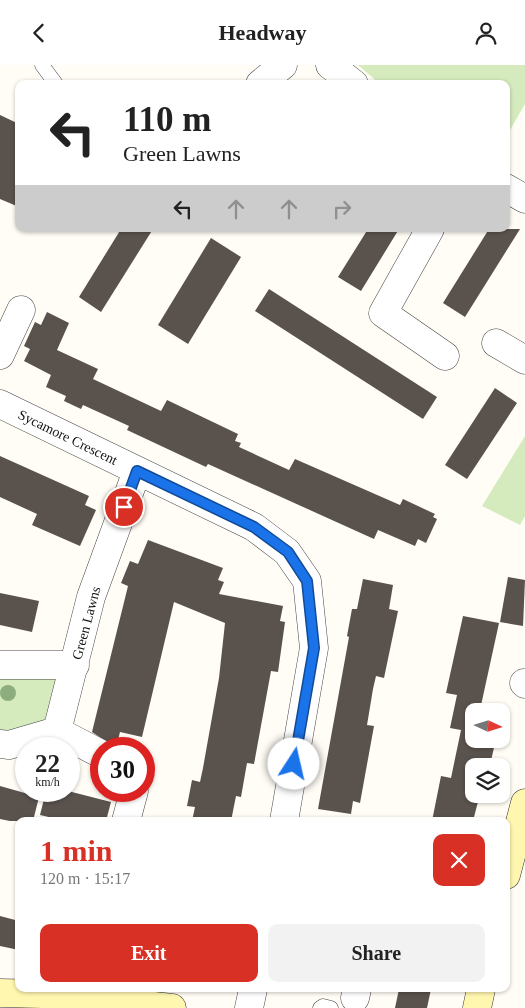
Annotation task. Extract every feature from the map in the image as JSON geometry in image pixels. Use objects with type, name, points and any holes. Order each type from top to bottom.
[{"type":"street","points":[[265,80],[284,65]]},
{"type":"street","points":[[330,65],[349,80]]},
{"type":"street","points":[[428,232],[382,313],[445,356]]},
{"type":"street","points":[[0,355],[21,310]]},
{"type":"street","points":[[496,343],[525,360]]},
{"type":"street","name":"Sycamore Crescent","points":[[0,404],[254,527],[288,552],[307,581],[314,648],[285,817]]},
{"type":"street","name":"Green Lawns","points":[[57,731],[91,597],[137,471]]},
{"type":"street","points":[[0,665],[74,665]]},
{"type":"street","points":[[0,744],[9,745],[57,731],[90,748]]},
{"type":"street","points":[[127,817],[131,802]]},
{"type":"street","points":[[510,860],[525,803]]},
{"type":"street","points":[[249,1008],[252,992]]},
{"type":"street","points":[[478,1008],[481,992]]},
{"type":"street","points":[[0,993],[43,994],[172,1008]]},
{"type":"lane","points":[[42,65],[53,80]]},
{"type":"lane","points":[[320,1008],[347,998]]},
{"type":"green space","points":[[358,65],[525,65],[525,104],[510,130],[510,80],[375,80]]},
{"type":"green space","points":[[525,436],[525,516],[520,525],[482,506]]},
{"type":"green space","points":[[0,671],[55,677],[61,687],[50,720],[0,735]]},
{"type":"building","points":[[0,115],[15,122],[15,205],[0,199]]},
{"type":"building","points":[[510,229],[520,229],[465,317],[443,303],[487,232],[510,232]]},
{"type":"building","points":[[119,232],[151,232],[101,312],[79,297]]},
{"type":"building","points":[[366,232],[397,232],[361,291],[338,277]]},
{"type":"building","points":[[211,238],[241,257],[188,344],[158,325]]},
{"type":"building","points":[[269,289],[437,397],[423,419],[255,311]]},
{"type":"building","points":[[47,312],[69,323],[57,350],[98,369],[93,379],[161,411],[167,400],[238,434],[235,441],[241,443],[239,447],[289,470],[295,459],[400,505],[403,499],[435,514],[433,517],[437,519],[426,543],[418,539],[415,546],[378,530],[374,539],[208,464],[206,467],[127,430],[129,426],[83,405],[81,409],[64,401],[66,396],[46,387],[51,375],[24,361],[30,349],[24,346],[35,322],[41,325]]},
{"type":"building","points":[[495,388],[517,403],[467,479],[445,465]]},
{"type":"building","points":[[0,456],[89,496],[85,505],[96,510],[80,546],[32,525],[37,514],[0,497]]},
{"type":"building","points":[[148,540],[223,568],[218,580],[224,582],[219,594],[283,606],[280,621],[285,622],[278,672],[271,671],[254,764],[247,763],[241,797],[236,796],[232,817],[193,817],[195,807],[187,806],[192,780],[200,782],[203,768],[219,678],[225,623],[174,602],[142,737],[120,732],[119,737],[100,737],[92,732],[128,586],[121,583],[130,561],[138,564]]},
{"type":"building","points":[[508,577],[525,580],[523,626],[500,622]]},
{"type":"building","points":[[363,579],[393,585],[389,609],[398,611],[384,678],[376,676],[367,725],[374,726],[360,803],[353,801],[351,814],[318,809],[349,637],[347,636],[352,609],[357,609]]},
{"type":"building","points":[[0,593],[39,601],[32,632],[0,625]]},
{"type":"building","points":[[463,616],[499,623],[482,703],[465,703],[465,748],[494,748],[492,758],[465,758],[465,803],[478,803],[474,817],[433,817],[441,776],[451,778],[461,730],[450,728],[457,695],[446,693]]},
{"type":"building","points":[[0,786],[15,790],[15,802],[38,802],[34,817],[15,817],[15,821],[0,819]]},
{"type":"building","points":[[80,794],[90,797],[90,802],[111,802],[107,817],[49,817],[40,815],[43,802],[80,802]]},
{"type":"building","points":[[0,916],[15,920],[15,949],[0,946]]},
{"type":"building","points":[[398,992],[430,992],[427,1008],[395,1008]]},
{"type":"route","points":[[124,507],[137,471],[254,527],[288,552],[307,581],[314,648],[294,764]]}]
